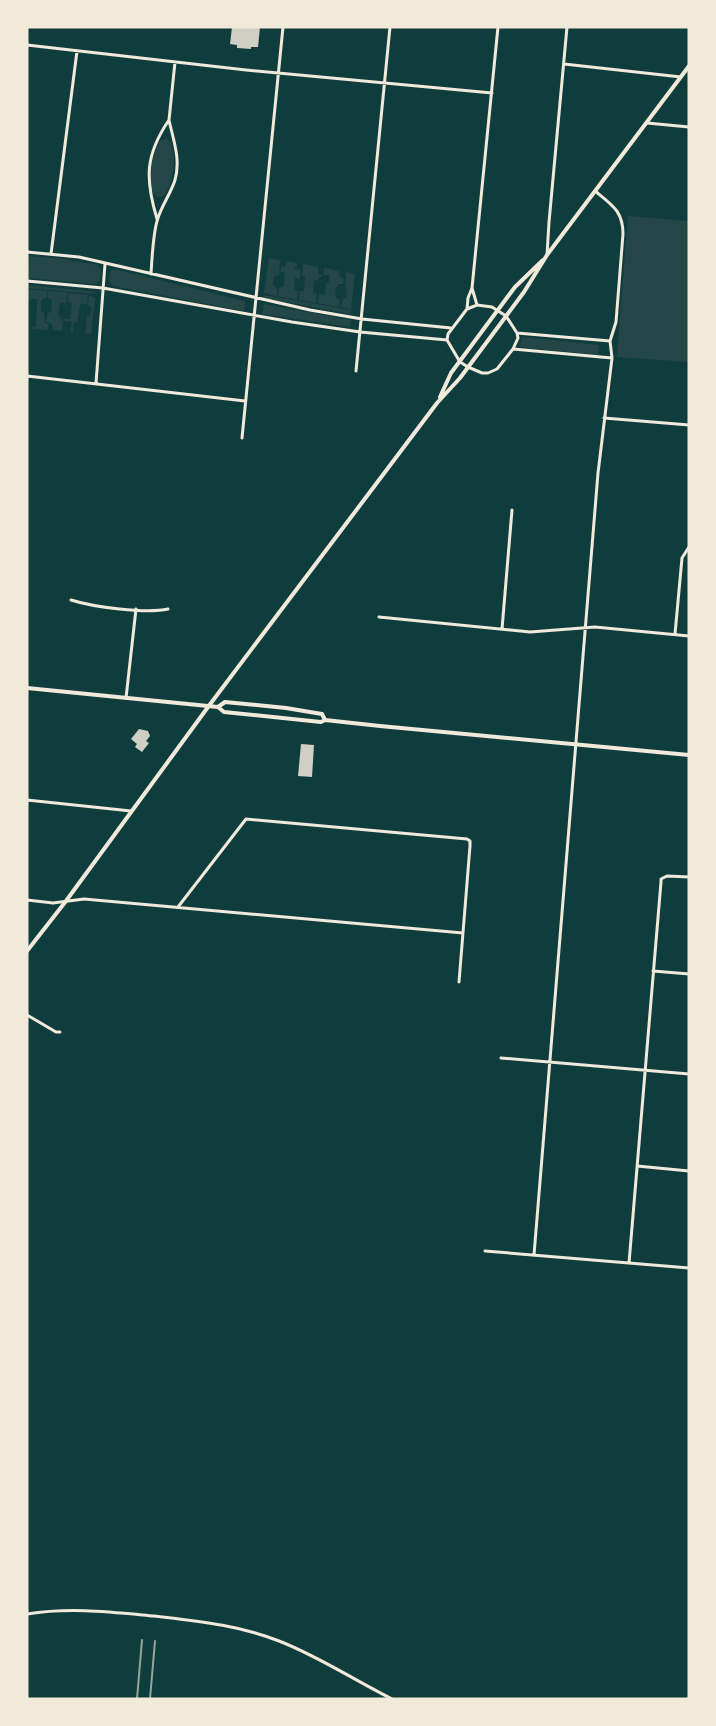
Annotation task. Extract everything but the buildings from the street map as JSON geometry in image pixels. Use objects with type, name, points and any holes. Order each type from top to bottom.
[{"type":"main road","points":[[27,951],[208,706],[437,403],[468,367],[524,292],[547,255],[689,66]]},
{"type":"main road","points":[[437,403],[451,373],[515,287],[547,255]]},
{"type":"main road","points":[[27,688],[218,707],[224,712],[321,722],[325,720],[689,755]]},
{"type":"main road","points":[[218,707],[225,702],[286,708],[322,714],[325,720]]},
{"type":"street","points":[[242,438],[283,27]]},
{"type":"street","points":[[356,371],[390,27]]},
{"type":"street","points":[[467,309],[472,288],[498,27]]},
{"type":"street","points":[[547,255],[567,27]]},
{"type":"street","points":[[27,45],[279,73],[492,93]]},
{"type":"street","points":[[51,254],[77,51]]},
{"type":"street","points":[[151,274],[157,219],[175,179],[177,169],[169,120],[175,62]]},
{"type":"street","points":[[564,64],[681,77]]},
{"type":"street","points":[[157,219],[149,189],[149,166],[155,142],[169,120]]},
{"type":"street","points":[[647,123],[689,126]]},
{"type":"street","points":[[534,1255],[585,628],[604,418],[612,358],[610,341],[616,322],[623,224],[620,214],[595,191]]},
{"type":"street","points":[[27,252],[79,257],[310,310],[362,319],[451,328]]},
{"type":"street","points":[[96,383],[105,264]]},
{"type":"street","points":[[27,282],[104,288],[254,316],[360,332],[447,340]]},
{"type":"street","points":[[472,288],[477,305]]},
{"type":"street","points":[[477,305],[498,310],[506,316],[517,333],[517,341],[498,369],[482,373],[460,362],[447,340],[448,334],[467,309],[477,305]]},
{"type":"street","points":[[517,333],[610,341]]},
{"type":"street","points":[[513,348],[612,358]]},
{"type":"street","points":[[27,376],[246,401]]},
{"type":"street","points":[[604,418],[689,425]]},
{"type":"street","points":[[502,629],[512,510]]},
{"type":"street","points":[[675,634],[682,558],[689,547]]},
{"type":"street","points":[[71,600],[150,611],[168,609]]},
{"type":"street","points":[[126,698],[136,609]]},
{"type":"street","points":[[379,617],[530,632],[595,627],[689,636]]},
{"type":"street","points":[[27,800],[131,812]]},
{"type":"street","points":[[178,907],[246,819],[467,839],[470,841],[470,846],[459,982]]},
{"type":"street","points":[[629,1263],[661,882],[667,876],[689,877]]},
{"type":"street","points":[[27,900],[53,903],[84,899],[463,933]]},
{"type":"street","points":[[653,971],[689,974]]},
{"type":"street","points":[[27,1015],[56,1032],[60,1032]]},
{"type":"street","points":[[501,1058],[689,1074]]},
{"type":"street","points":[[636,1166],[689,1171]]},
{"type":"street","points":[[485,1251],[689,1268]]},
{"type":"street","points":[[27,1614],[55,1610],[94,1610],[233,1627],[255,1632],[304,1652],[392,1699]]},
{"type":"shaded area","points":[[167,139],[173,151],[174,168],[170,186],[162,197],[157,197],[151,186],[154,155],[159,142]]},
{"type":"shaded area","points":[[628,216],[689,221],[689,362],[617,357]]},
{"type":"shaded area","points":[[27,256],[98,265],[101,270],[100,280],[96,284],[27,278]]},
{"type":"shaded area","points":[[269,258],[280,262],[279,275],[274,276],[273,285],[277,288],[277,296],[264,293]]},
{"type":"shaded area","points":[[287,261],[297,263],[294,269],[301,270],[300,279],[295,278],[294,290],[298,291],[297,300],[278,296],[279,288],[284,286],[285,273],[281,272],[281,267],[285,267]]},
{"type":"shaded area","points":[[303,264],[318,267],[318,274],[322,275],[314,281],[313,293],[317,294],[316,303],[299,300],[300,291],[304,291]]},
{"type":"shaded area","points":[[324,268],[339,271],[340,278],[343,278],[343,284],[338,284],[336,287],[335,297],[340,300],[339,307],[318,303],[319,294],[325,295],[326,283],[329,283],[330,275],[323,275]]},
{"type":"shaded area","points":[[114,269],[245,301],[244,311],[113,286],[109,277],[110,272]]},
{"type":"shaded area","points":[[346,272],[355,274],[351,309],[341,307],[343,298],[346,298]]},
{"type":"shaded area","points":[[27,285],[91,291],[98,294],[27,288]]},
{"type":"shaded area","points":[[27,289],[47,291],[47,297],[41,301],[41,312],[44,312],[45,323],[49,325],[47,330],[27,328],[36,327],[37,299],[28,301]]},
{"type":"shaded area","points":[[48,291],[67,292],[66,303],[60,303],[58,315],[61,317],[63,331],[53,330],[52,324],[46,322],[48,313],[51,312],[52,300],[48,298]]},
{"type":"shaded area","points":[[68,293],[88,295],[87,304],[80,304],[73,332],[70,332],[72,322],[62,323],[63,319],[70,319],[72,304],[68,302]]},
{"type":"shaded area","points":[[89,295],[95,298],[91,334],[85,334],[87,317],[92,308],[88,305]]},
{"type":"shaded area","points":[[264,295],[351,310],[351,314],[264,298]]},
{"type":"shaded area","points":[[264,304],[351,320],[350,327],[262,314]]},
{"type":"shaded area","points":[[522,337],[599,345],[598,355],[520,347]]},
{"type":"railway","points":[[137,1699],[142,1640]]},
{"type":"railway","points":[[150,1699],[155,1641]]}]
